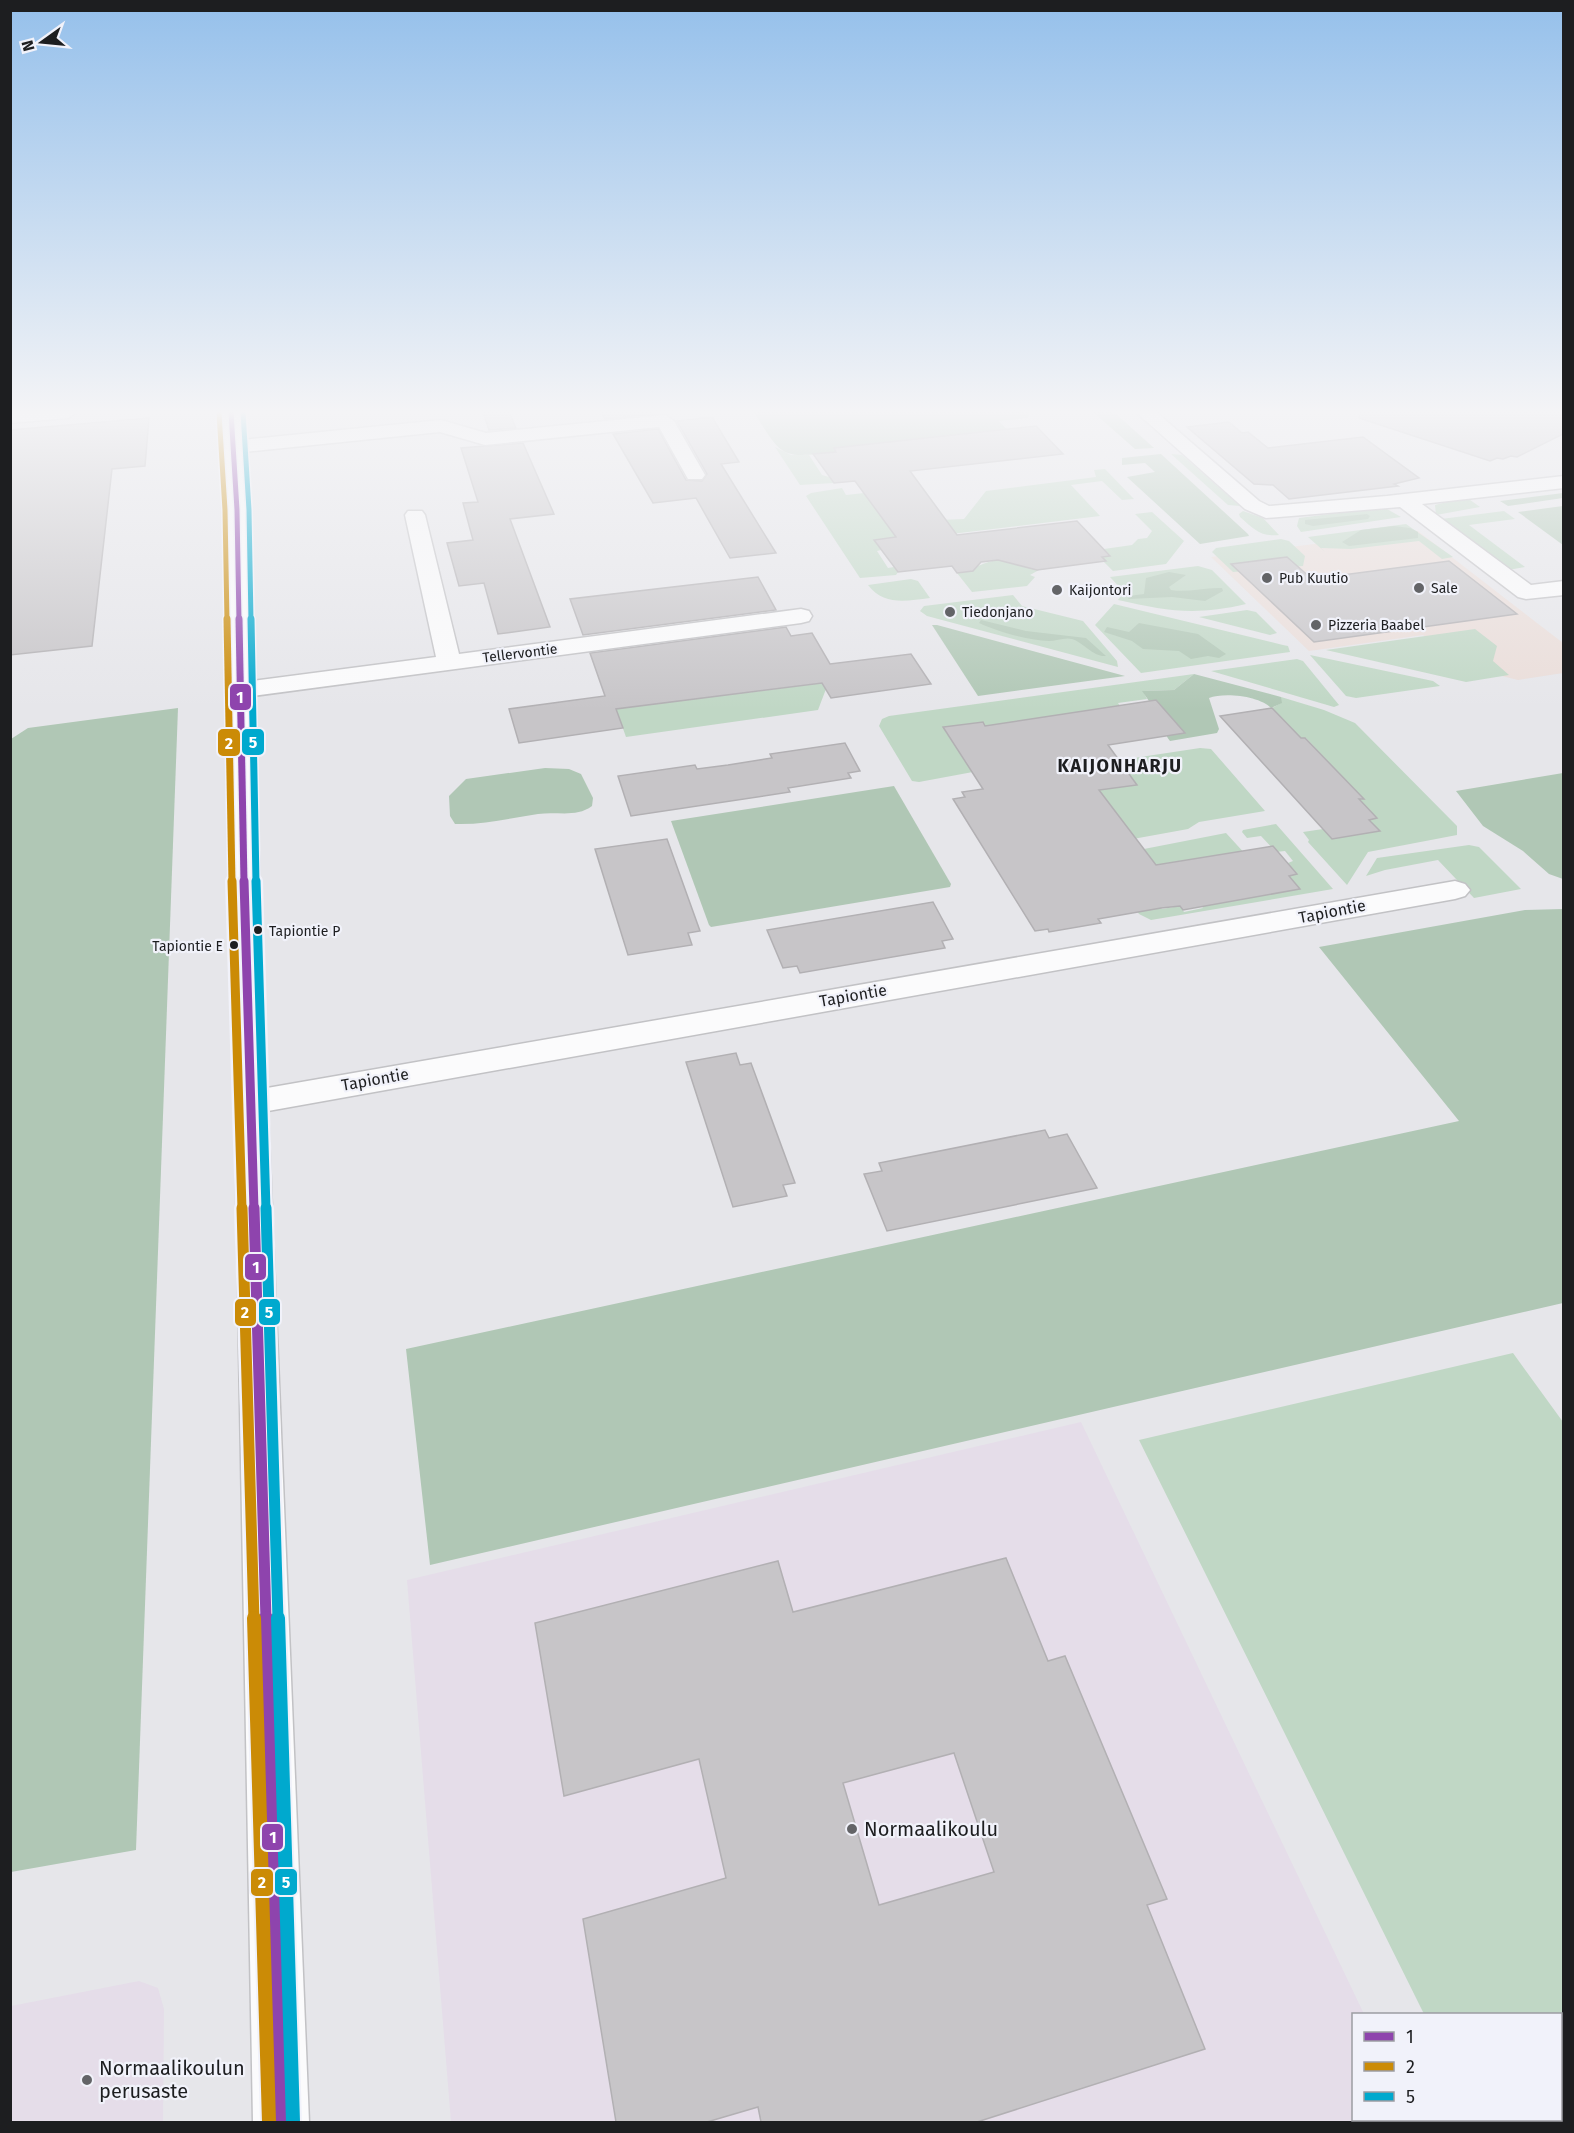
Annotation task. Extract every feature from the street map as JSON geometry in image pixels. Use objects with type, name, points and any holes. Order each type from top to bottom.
[{"type":"street","points":[[234,512],[281,2122]]},
{"type":"street","points":[[1265,512],[1293,512]]},
{"type":"street","points":[[1419,512],[1526,592],[1563,588]]},
{"type":"street","points":[[415,515],[449,662]]},
{"type":"street","name":"Tellervontie","points":[[239,690],[801,616]]},
{"type":"street","name":"Tapiontie","points":[[252,1102],[1455,890]]},
{"type":"shaded area","points":[[1418,531],[1563,643],[1563,673],[1518,680],[1458,665],[1423,635],[1309,651],[1211,557]]},
{"type":"shaded area","name":"Normaalikoulu","points":[[1081,1422],[1364,2013],[1352,2013],[1352,2121],[1416,2122],[451,2122],[407,1580]]},
{"type":"shaded area","name":"Normaalikoulun perusaste","points":[[139,1981],[158,1988],[164,2009],[163,2122],[11,2122],[11,2006]]},
{"type":"green space","points":[[816,512],[877,512],[896,537],[874,540],[881,550],[877,551],[888,568],[894,567],[898,572],[896,575],[860,578]]},
{"type":"green space","points":[[970,512],[1096,512],[1100,516],[951,534],[940,520],[964,519]]},
{"type":"green space","points":[[1152,512],[1184,541],[1166,564],[1113,571],[1103,561],[1106,561],[1102,557],[1110,555],[1104,549],[1132,545],[1138,539],[1147,538],[1152,531],[1135,514]]},
{"type":"green space","points":[[1165,512],[1224,512],[1249,536],[1200,544]]},
{"type":"green space","points":[[1245,512],[1263,518],[1279,535],[1262,533],[1253,528],[1239,514]]},
{"type":"green space","points":[[1349,512],[1391,512],[1401,517],[1301,532],[1297,526],[1299,518]]},
{"type":"green space","points":[[1436,512],[1455,512],[1436,515]]},
{"type":"green space","points":[[1505,512],[1515,519],[1469,525],[1525,567],[1508,570],[1441,519]]},
{"type":"green space","points":[[1518,512],[1563,512],[1563,545]]},
{"type":"green space","points":[[1367,514],[1370,516],[1368,519],[1313,526],[1305,524],[1305,520]]},
{"type":"green space","points":[[1406,524],[1453,557],[1442,559],[1419,541],[1351,549],[1321,548],[1325,552],[1308,537]]},
{"type":"green space","points":[[1394,526],[1410,528],[1418,532],[1418,538],[1349,546],[1342,542],[1361,530]]},
{"type":"green space","points":[[1281,539],[1289,541],[1305,556],[1303,566],[1233,572],[1212,552],[1216,548]]},
{"type":"green space","points":[[998,560],[1039,570],[1030,575],[1035,577],[1027,586],[972,592],[957,573],[986,563]]},
{"type":"green space","points":[[1198,566],[1212,570],[1246,604],[1211,610],[1181,611],[1135,604],[1118,600],[1124,592],[1110,577]]},
{"type":"green space","points":[[1169,572],[1186,575],[1169,587],[1171,590],[1222,588],[1223,591],[1205,601],[1172,597],[1128,599],[1129,596],[1144,594],[1146,578]]},
{"type":"green space","points":[[911,579],[918,581],[930,598],[904,601],[888,599],[874,592],[868,585]]},
{"type":"green space","points":[[1013,595],[1022,606],[1083,621],[1117,661],[1118,667],[927,616],[920,611],[924,606]]},
{"type":"green space","points":[[1114,604],[1288,646],[1290,652],[1141,673],[1095,625]]},
{"type":"green space","points":[[1247,610],[1256,612],[1277,633],[1270,635],[1199,617]]},
{"type":"green space","points":[[981,620],[1026,631],[1086,638],[1106,656],[1093,652],[1072,639],[1049,641],[1022,637],[979,623]]},
{"type":"green space","points":[[1139,623],[1198,634],[1226,654],[1219,658],[1208,656],[1191,659],[1179,651],[1143,649],[1132,641],[1104,632],[1107,627],[1129,632]]},
{"type":"green space","points":[[932,625],[937,625],[1125,676],[978,696]]},
{"type":"green space","points":[[1475,629],[1497,646],[1493,661],[1509,675],[1466,682],[1326,650]]},
{"type":"green space","points":[[1310,655],[1433,681],[1440,686],[1356,698],[1346,696]]},
{"type":"green space","points":[[1297,659],[1303,661],[1339,705],[1334,707],[1211,671]]},
{"type":"green space","points":[[1194,674],[1174,690],[1143,691],[1147,699],[1118,703],[1123,710],[987,729],[982,722],[953,726],[954,729],[945,731],[950,738],[959,737],[989,769],[919,782],[912,781],[879,726],[882,719],[889,716]]},
{"type":"green space","points":[[1194,674],[1281,697],[1282,703],[1271,708],[1259,701],[1242,696],[1223,695],[1209,698],[1219,729],[1217,733],[1170,741],[1165,731],[1159,705],[1156,700],[1149,701],[1142,691],[1174,690]]},
{"type":"green space","points":[[740,683],[745,693],[822,683],[826,689],[818,710],[626,737],[616,709]]},
{"type":"green space","points":[[1281,697],[1324,710],[1355,723],[1457,826],[1457,835],[1368,852],[1347,885],[1308,842],[1303,832],[1323,829],[1379,831],[1369,820],[1376,818],[1356,800],[1363,799],[1306,738],[1298,739],[1272,708],[1281,703]]},
{"type":"green space","points":[[178,708],[136,1850],[11,1872],[11,739],[28,728]]},
{"type":"green space","points":[[1200,748],[1211,749],[1265,811],[1199,822],[1188,829],[1100,845],[1081,766]]},
{"type":"green space","points":[[545,768],[569,769],[581,774],[593,798],[592,806],[573,813],[545,813],[476,823],[455,824],[450,816],[449,796],[466,779]]},
{"type":"green space","points":[[1563,773],[1563,879],[1549,874],[1523,851],[1483,826],[1456,791]]},
{"type":"green space","points":[[894,786],[951,884],[950,887],[711,927],[709,925],[671,821]]},
{"type":"green space","points":[[1276,824],[1333,889],[1151,920],[1139,914],[1102,860],[1146,888],[1162,909],[1180,906],[1184,912],[1203,908],[1200,904],[1300,889],[1289,876],[1297,874],[1288,863],[1293,861],[1285,851],[1276,852],[1261,836],[1247,838],[1242,832]]},
{"type":"green space","points":[[1226,833],[1247,856],[1236,859],[1231,853],[1167,863],[1159,869],[1144,849]]},
{"type":"green space","points":[[1469,845],[1479,847],[1521,889],[1474,898],[1438,860],[1366,876],[1377,858]]},
{"type":"green space","points":[[1563,909],[1563,1303],[430,1565],[406,1349],[1459,1121],[1319,947],[1525,910]]},
{"type":"green space","points":[[1513,1353],[1563,1422],[1564,2040],[1562,2041],[1562,2013],[1424,2013],[1139,1440]]},
{"type":"green space","points":[[1562,2078],[1563,2122],[1427,2122],[1562,2121]]},
{"type":"building","points":[[10,512],[107,512],[92,646],[10,655]]},
{"type":"building","points":[[465,512],[553,512],[554,514],[510,519],[550,627],[498,634],[484,583],[459,586],[447,543],[473,540]]},
{"type":"building","points":[[704,512],[750,512],[776,553],[730,558]]},
{"type":"building","points":[[877,512],[940,512],[957,535],[1077,521],[1110,556],[1102,557],[1106,561],[1037,570],[998,560],[981,562],[973,571],[957,573],[952,566],[898,572],[874,540],[896,537]]},
{"type":"building","points":[[1287,557],[1312,579],[1449,561],[1517,614],[1314,642],[1231,564]]},
{"type":"building","points":[[758,577],[776,610],[583,635],[570,599]]},
{"type":"building","points":[[786,627],[791,636],[812,633],[830,664],[911,654],[931,684],[831,698],[822,683],[616,709],[623,728],[519,743],[509,709],[605,696],[590,653]]},
{"type":"building","points":[[1156,700],[1185,733],[1108,745],[1137,785],[1099,790],[1156,865],[1273,846],[1297,874],[1289,876],[1300,889],[1183,910],[1180,906],[1161,908],[1098,919],[1101,923],[1049,932],[1048,929],[1035,931],[953,799],[965,797],[962,792],[983,789],[943,727],[983,722],[985,726]]},
{"type":"building","points":[[1272,708],[1301,738],[1305,738],[1364,799],[1359,799],[1377,818],[1369,820],[1380,831],[1332,839],[1220,716]]},
{"type":"building","points":[[845,743],[860,771],[848,773],[851,778],[788,788],[790,792],[631,816],[618,776],[695,765],[697,769],[728,765],[772,758],[770,754]]},
{"type":"building","points":[[667,839],[700,931],[688,933],[692,945],[628,955],[595,849]]},
{"type":"building","points":[[933,902],[953,939],[942,941],[945,948],[800,973],[797,966],[783,968],[767,930]]},
{"type":"building","points":[[736,1053],[740,1065],[751,1063],[795,1183],[783,1185],[787,1196],[733,1207],[686,1062]]},
{"type":"building","points":[[1045,1130],[1049,1138],[1067,1134],[1097,1188],[887,1231],[864,1174],[882,1171],[879,1163]]},
{"type":"building","points":[[1006,1558],[1048,1661],[1065,1656],[1167,1899],[1147,1905],[1205,2049],[977,2122],[761,2122],[758,2107],[707,2122],[616,2122],[583,1919],[726,1878],[699,1759],[564,1796],[535,1623],[778,1561],[793,1612]],"holes":[[[954,1753],[994,1872],[879,1905],[843,1783]]]},
{"type":"transit line","name":"2","points":[[225,512],[230,799],[269,2122]]},
{"type":"transit line","name":"1","points":[[237,512],[242,799],[281,2122]]},
{"type":"transit line","name":"5","points":[[249,512],[254,799],[293,2122]]},
{"type":"place","name":"Pub Kuutio","points":[[1267,578]]},
{"type":"place","name":"Sale","points":[[1419,588]]},
{"type":"place","name":"Kaijontori","points":[[1057,590]]},
{"type":"place","name":"Tiedonjano","points":[[950,612]]},
{"type":"place","name":"Pizzeria Baabel","points":[[1316,625]]},
{"type":"place","name":"Tapiontie P","points":[[258,930]]},
{"type":"place","name":"Tapiontie E","points":[[234,945]]},
{"type":"place","name":"Normaalikoulu","points":[[852,1829]]},
{"type":"place","name":"Normaalikoulun perusaste","points":[[87,2080]]},
{"type":"district","name":"KAIJONHARJU","points":[[1120,766]]}]
